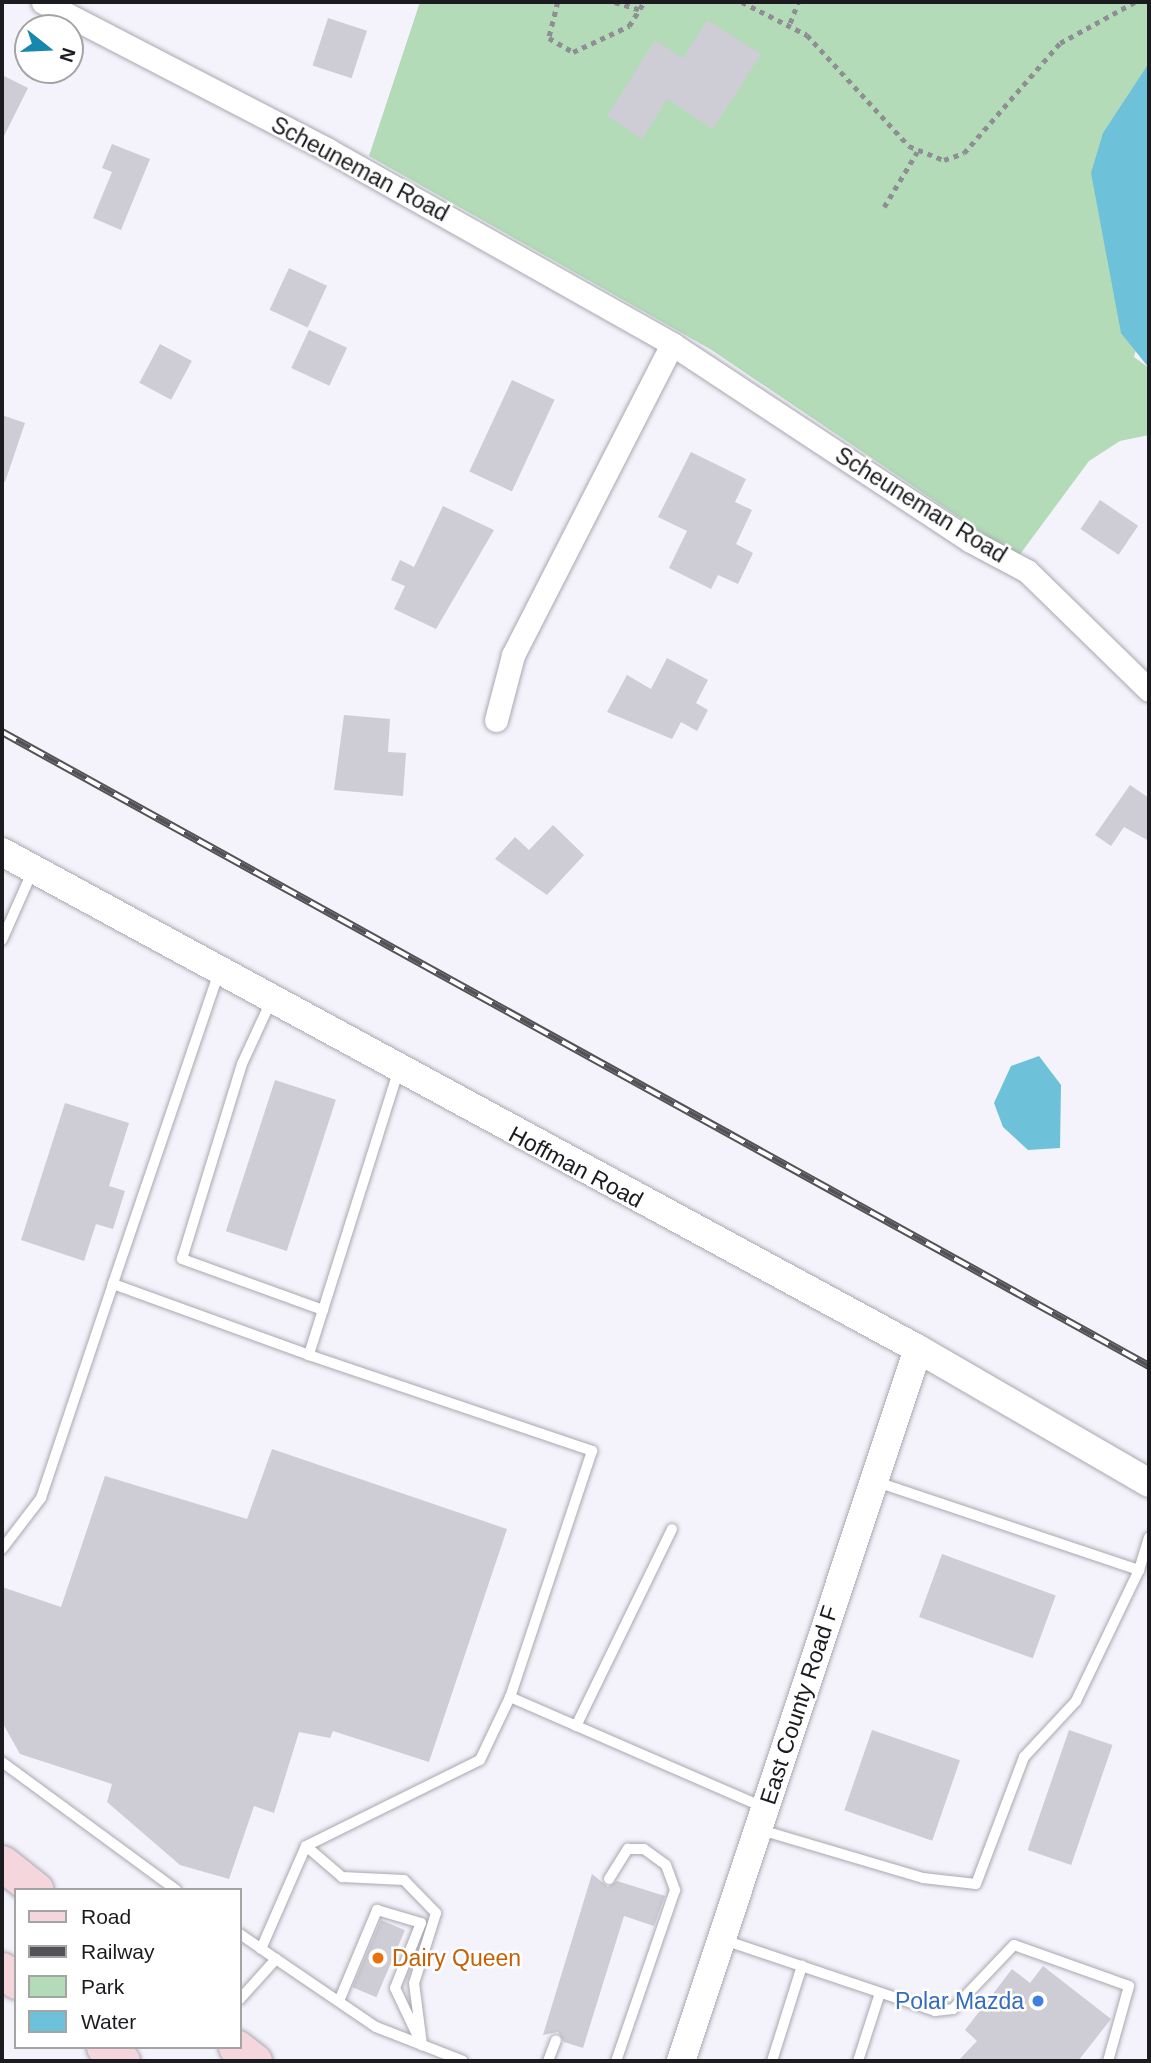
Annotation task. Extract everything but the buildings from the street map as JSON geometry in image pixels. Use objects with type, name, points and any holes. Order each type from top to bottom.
[{"type":"main road","points":[[2,1863],[33,1888]]},
{"type":"main road","points":[[107,2049],[122,2061]]},
{"type":"main road","points":[[239,2049],[254,2061]]},
{"type":"street","name":"Scheuneman Road","points":[[43,2],[328,150],[672,344],[969,540],[1027,571],[1149,690]]},
{"type":"street","points":[[496,720],[513,655],[672,344]]},
{"type":"street","name":"Hoffman Road","points":[[2,852],[398,1072],[918,1349],[1149,1483]]},
{"type":"street","name":"East County Road F","points":[[681,2061],[918,1349]]},
{"type":"lane","points":[[2,940],[33,870]]},
{"type":"lane","points":[[2,1549],[41,1498],[219,972]]},
{"type":"lane","points":[[271,1001],[242,1064],[182,1259],[323,1310]]},
{"type":"lane","points":[[309,1355],[398,1072]]},
{"type":"lane","points":[[113,1284],[309,1355],[592,1451],[510,1697],[480,1760],[306,1846],[261,1949]]},
{"type":"lane","points":[[874,1482],[1139,1570]]},
{"type":"lane","points":[[576,1726],[672,1529]]},
{"type":"lane","points":[[510,1697],[576,1726],[762,1819],[923,1878],[976,1884],[1024,1758],[1076,1701],[1139,1570],[1149,1538]]},
{"type":"lane","points":[[2,1762],[173,1888]]},
{"type":"lane","points":[[306,1846],[342,1877],[404,1880],[436,1913],[414,1983],[422,2045]]},
{"type":"lane","points":[[609,1879],[628,1849],[644,1849],[666,1865],[674,1890],[616,2061]]},
{"type":"lane","points":[[339,2001],[377,1910],[421,1923],[395,1988],[422,2045]]},
{"type":"lane","points":[[242,1935],[376,2027],[463,2061]]},
{"type":"lane","points":[[721,1940],[935,2011],[953,2009],[1014,1945],[1129,1986],[1108,2061]]},
{"type":"lane","points":[[242,1997],[276,1959]]},
{"type":"lane","points":[[772,2061],[802,1966]]},
{"type":"lane","points":[[858,2061],[880,1993]]},
{"type":"lane","points":[[548,2061],[556,2040]]},
{"type":"path","points":[[558,2],[549,38],[573,52],[620,33],[641,10],[644,2]]},
{"type":"path","points":[[615,2],[641,10]]},
{"type":"path","points":[[742,2],[790,23],[917,152],[944,160],[964,153],[1050,51],[1135,2]]},
{"type":"path","points":[[790,23],[798,2]]},
{"type":"path","points":[[884,208],[917,152]]},
{"type":"green space","points":[[420,2],[1149,2],[1149,302],[1134,357],[1149,368],[1149,435],[1120,441],[1089,461],[1018,557],[710,349],[369,156]]},
{"type":"water","points":[[1149,63],[1149,368],[1121,333],[1091,173],[1103,133]]},
{"type":"water","points":[[1039,1056],[1061,1085],[1060,1148],[1028,1150],[1003,1127],[994,1103],[1011,1066]]},
{"type":"railway","points":[[2,732],[1149,1366]]},
{"type":"place","name":"Dairy Queen","points":[[378,1958]]},
{"type":"place","name":"Polar Mazda","points":[[1038,2001]]}]
